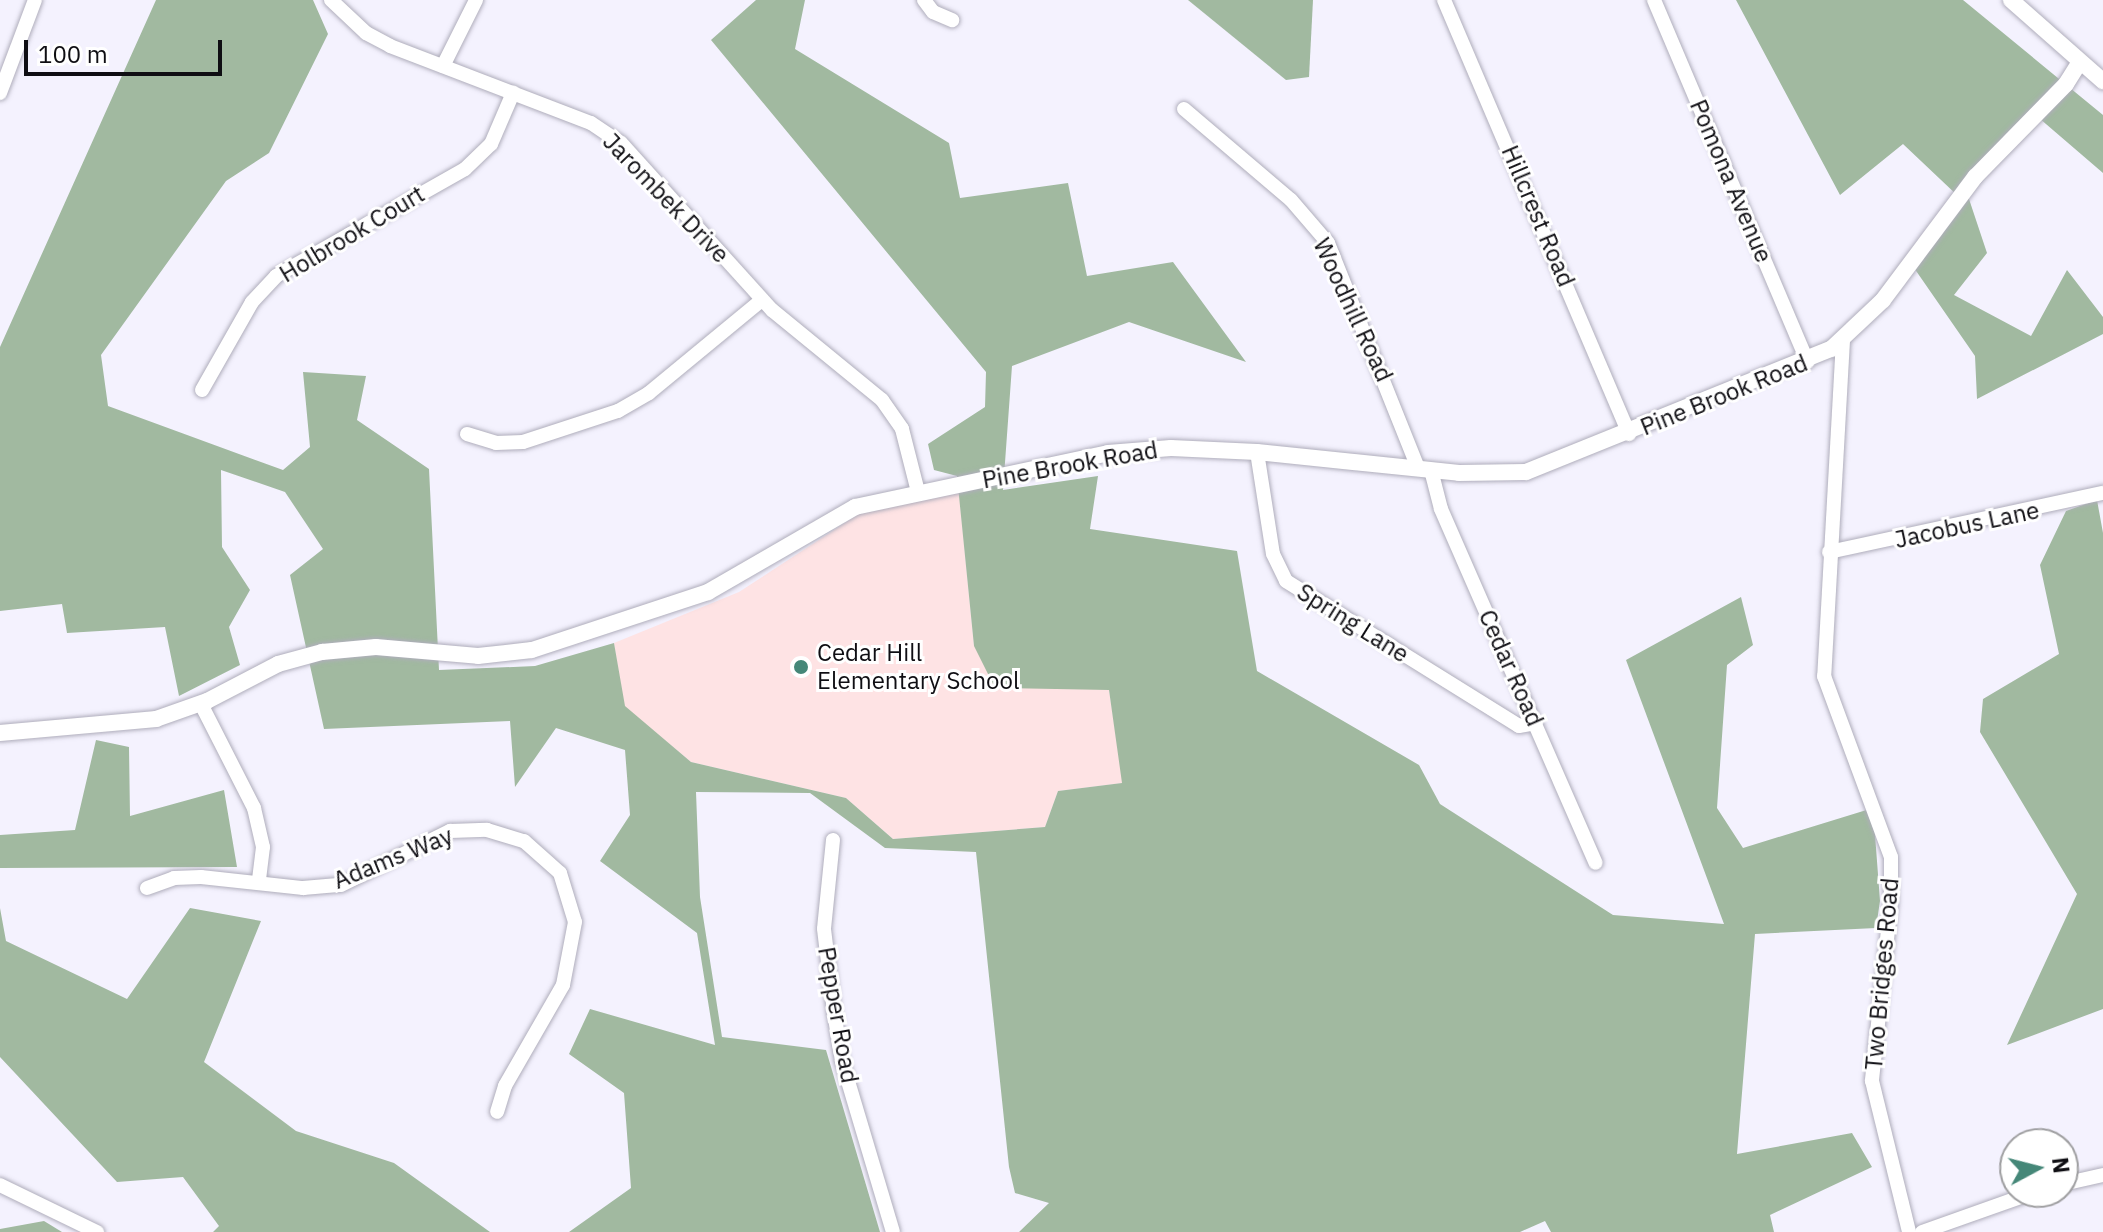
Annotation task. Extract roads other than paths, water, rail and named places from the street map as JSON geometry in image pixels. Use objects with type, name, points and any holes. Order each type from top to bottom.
[{"type":"street","points":[[0,93],[35,0]]},
{"type":"street","name":"Jarombek Drive","points":[[331,0],[366,33],[591,123],[621,143],[762,300],[813,347],[882,400],[902,429],[918,492]]},
{"type":"street","points":[[443,66],[476,0]]},
{"type":"street","points":[[924,0],[933,12],[952,20]]},
{"type":"street","name":"Hillcrest Road","points":[[1444,0],[1629,434]]},
{"type":"street","name":"Pomona Avenue","points":[[1654,0],[1808,362]]},
{"type":"street","points":[[2011,0],[2103,81]]},
{"type":"street","name":"Pine Brook Road","points":[[0,733],[156,719],[201,704],[278,664],[322,652],[376,647],[478,656],[532,650],[708,592],[833,516],[918,492],[1144,449],[1257,452],[1424,469],[1526,472],[1808,362],[1843,340],[1883,300],[1979,173],[2066,84],[2080,62]]},
{"type":"street","name":"Holbrook Court","points":[[202,390],[263,289],[298,260],[465,169],[491,144],[513,93]]},
{"type":"street","name":"Woodhill Road","points":[[1184,109],[1291,200],[1328,243],[1424,469]]},
{"type":"street","points":[[467,434],[496,443],[523,442],[618,411],[649,393],[762,300]]},
{"type":"street","name":"Two Bridges Road","points":[[1843,340],[1824,676],[1891,857],[1891,902],[1872,1081],[1909,1232]]},
{"type":"street","name":"Spring Lane","points":[[1257,452],[1273,554],[1286,581],[1519,726],[1536,723]]},
{"type":"street","name":"Cedar Road","points":[[1424,469],[1596,863]]},
{"type":"street","name":"Jacobus Lane","points":[[1829,552],[2103,493]]},
{"type":"street","points":[[201,704],[261,829],[259,881]]},
{"type":"street","name":"Adams Way","points":[[147,888],[174,878],[259,881],[303,888],[341,885],[450,831],[487,830],[524,841],[560,873],[575,922],[563,985],[505,1086],[497,1112]]},
{"type":"street","name":"Pepper Road","points":[[833,840],[824,929],[834,1012],[842,1061],[893,1232]]},
{"type":"street","points":[[2079,1180],[2103,1175]]},
{"type":"street","points":[[0,1185],[97,1232]]},
{"type":"street","points":[[1922,1232],[1999,1205]]},
{"type":"place","name":"Cedar Hill Elementary School","points":[[801,667]]}]
